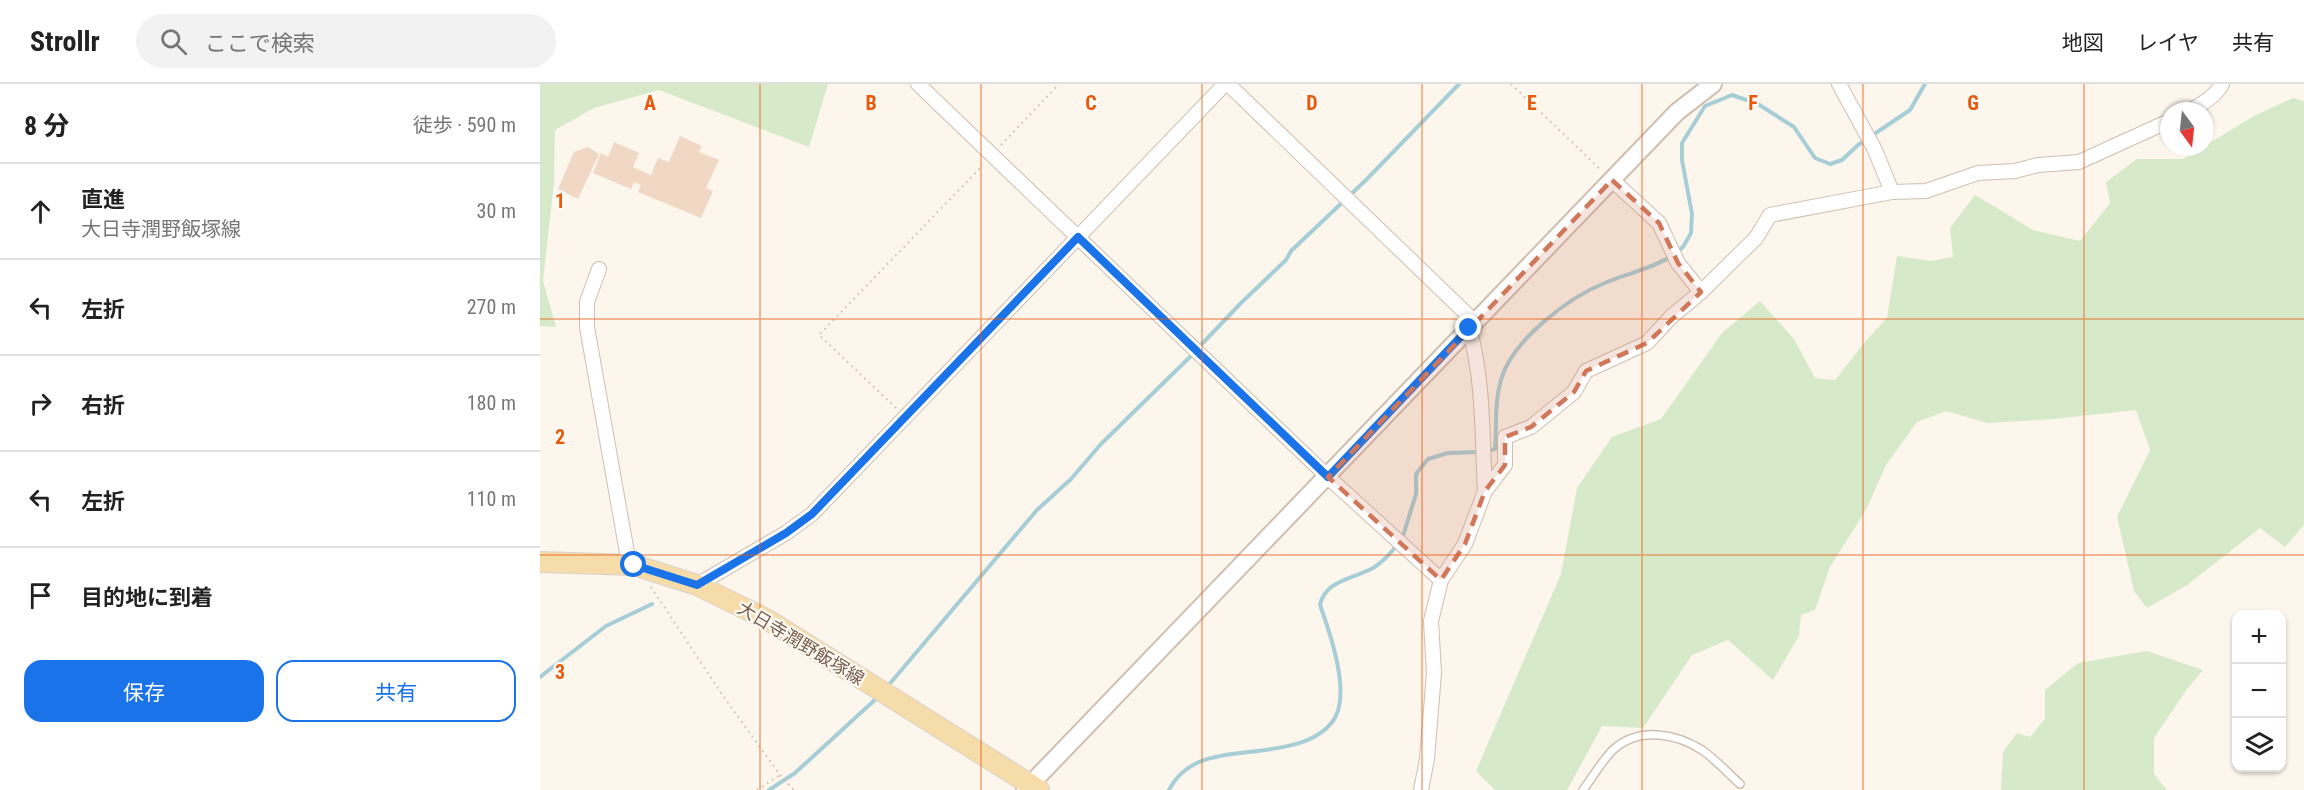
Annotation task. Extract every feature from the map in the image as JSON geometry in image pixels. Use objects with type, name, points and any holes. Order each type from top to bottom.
[{"type":"main road","name":"大日寺潤野飯塚線","points":[[540,562],[632,565],[697,585],[768,620],[1032,788]]},
{"type":"street","points":[[918,84],[1328,477],[1441,580]]},
{"type":"street","points":[[697,585],[786,533],[812,514],[1226,84],[1472,325],[1479,385],[1485,490]]},
{"type":"street","points":[[1032,788],[1677,112],[1713,84]]},
{"type":"street","points":[[1839,84],[1875,150],[1892,192]]},
{"type":"street","points":[[2204,102],[2222,84]]},
{"type":"street","points":[[1421,790],[1427,759],[1434,673],[1431,621],[1441,580],[1465,544],[1485,490],[1505,465],[1505,437],[1531,427],[1574,392],[1586,371],[1647,342],[1756,238],[1770,215],[1892,192],[1926,191],[1978,173],[2015,171],[2038,165],[2079,162],[2160,125]]},
{"type":"street","points":[[1612,180],[1659,223],[1678,263],[1701,292]]},
{"type":"street","points":[[599,269],[587,302],[586,327],[632,565]]},
{"type":"lane","points":[[1583,790],[1614,749],[1632,737],[1649,734],[1668,736],[1701,750],[1740,784]]},
{"type":"path","points":[[906,417],[819,335],[1059,84]]},
{"type":"path","points":[[1511,84],[1612,180]]},
{"type":"path","points":[[632,565],[780,775],[795,790]]},
{"type":"path","points":[[757,790],[780,775]]},
{"type":"highlighted area","points":[[1612,180],[1659,223],[1678,263],[1701,292],[1647,343],[1586,371],[1574,392],[1531,427],[1505,437],[1505,465],[1485,491],[1465,544],[1441,580],[1328,477]]},
{"type":"green space","points":[[540,84],[828,84],[809,147],[659,90],[594,108],[555,130],[554,183],[543,281],[556,327],[540,326]]},
{"type":"green space","points":[[2293,98],[2304,101],[2304,525],[2285,547],[2260,528],[2187,585],[2147,608],[2134,591],[2117,517],[2150,450],[2136,410],[1987,423],[1946,411],[1917,422],[1886,465],[1866,510],[1830,567],[1815,610],[1801,615],[1799,636],[1773,680],[1728,640],[1692,655],[1643,728],[1602,726],[1567,790],[1495,790],[1476,771],[1561,574],[1577,488],[1612,437],[1661,419],[1722,333],[1760,301],[1794,339],[1815,378],[1835,380],[1887,318],[1897,256],[1930,261],[1953,257],[1950,228],[1975,195],[2033,230],[2080,241],[2110,203],[2106,182],[2137,159],[2214,156],[2214,140],[2254,116]]},
{"type":"green space","points":[[2147,651],[2203,670],[2187,689],[2154,738],[2154,774],[2167,790],[2001,790],[2003,752],[2017,733],[2030,737],[2045,719],[2045,690],[2078,663]]},
{"type":"building","points":[[680,136],[702,146],[699,152],[719,160],[706,188],[713,191],[701,218],[638,192],[641,185],[634,182],[631,189],[593,173],[601,153],[608,157],[614,142],[639,153],[633,167],[651,175],[658,158],[669,162]]},
{"type":"building","points":[[588,147],[599,154],[578,199],[558,189],[574,152]]},
{"type":"waterway","points":[[1199,347],[1286,260],[1291,251],[1366,180],[1459,84]]},
{"type":"waterway","points":[[1677,252],[1683,247],[1691,233],[1692,214],[1682,160],[1682,143],[1705,106],[1732,95],[1758,104],[1794,127],[1815,158],[1830,164],[1842,160],[1858,145],[1910,110],[1925,84]]},
{"type":"waterway","points":[[1487,451],[1495,449],[1501,380],[1507,365],[1529,335],[1560,309],[1592,289],[1671,256]]},
{"type":"waterway","points":[[887,687],[1037,510],[1071,479],[1101,444],[1194,353]]},
{"type":"waterway","points":[[1402,539],[1416,494],[1416,474],[1428,459],[1448,453],[1480,452]]},
{"type":"waterway","points":[[1169,790],[1185,770],[1207,759],[1298,744],[1326,729],[1338,710],[1340,680],[1329,631],[1320,605],[1323,597],[1334,585],[1377,566],[1397,545]]},
{"type":"waterway","points":[[540,677],[606,626],[652,604]]},
{"type":"waterway","points":[[769,790],[795,773],[878,697]]},
{"type":"route","points":[[634,565],[697,585],[786,533],[812,514],[1078,237],[1328,477],[1469,328]]}]
